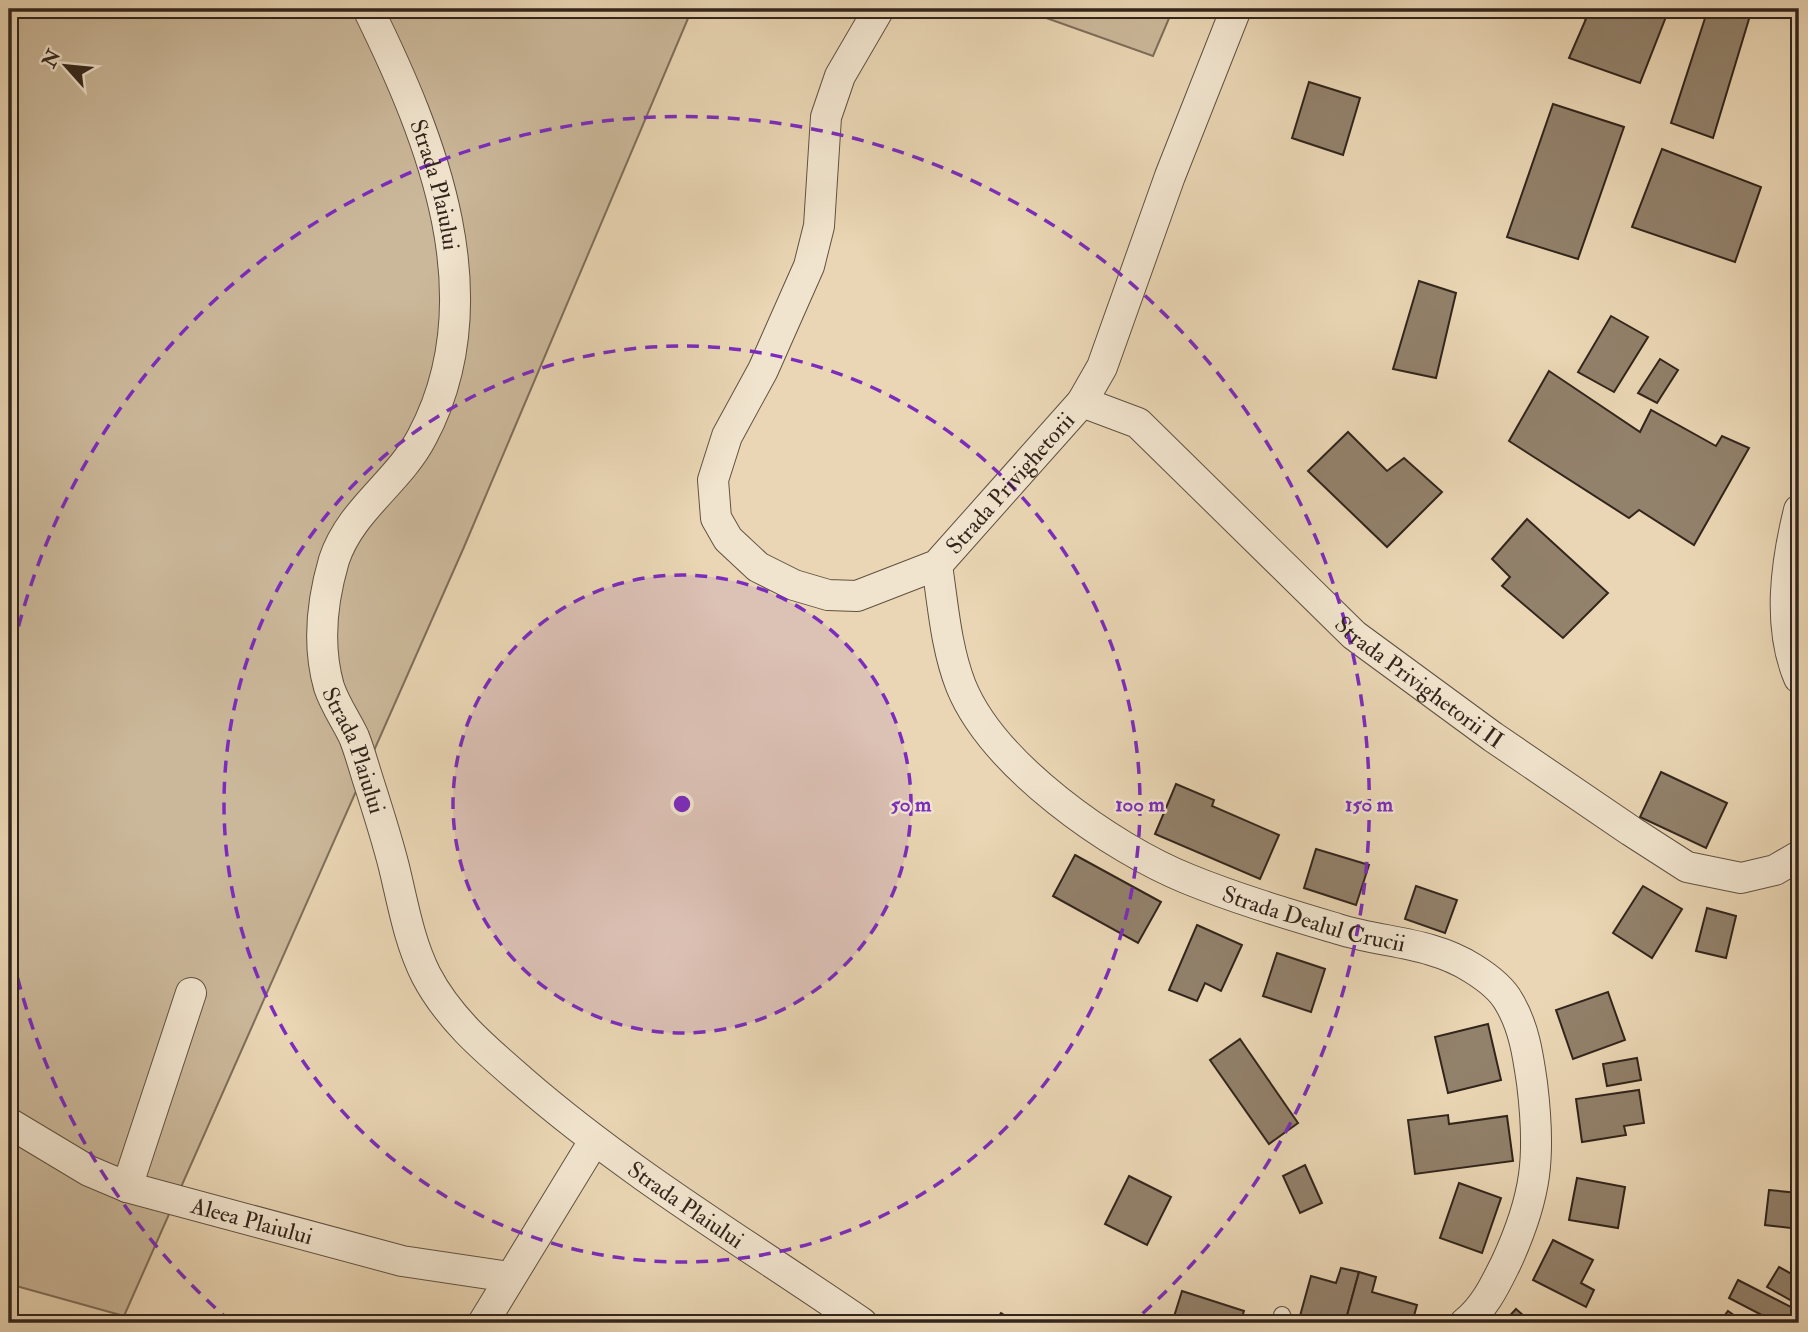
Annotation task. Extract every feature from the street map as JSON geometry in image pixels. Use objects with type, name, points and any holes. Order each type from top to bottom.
[{"type":"street","name":"Strada Plaiului","points":[[369,9],[434,160],[448,222],[456,292],[451,354],[434,410],[421,440],[397,473],[360,510],[341,542],[326,593],[321,629],[323,658],[330,689],[354,737],[387,836],[414,949],[444,1005],[472,1038],[594,1141],[862,1323]]},
{"type":"street","name":"Strada Privighetorii","points":[[879,9],[840,76],[826,117],[819,226],[809,266],[763,370],[727,436],[713,480],[716,518],[728,539],[758,567],[794,585],[828,595],[857,596],[937,565],[1082,402],[1102,367],[1170,176],[1236,9]]},
{"type":"street","name":"Strada Privighetorii II","points":[[1082,402],[1138,423],[1354,635],[1503,744],[1631,831],[1688,867],[1741,878],[1774,870],[1799,856]]},
{"type":"street","points":[[1799,510],[1790,547],[1786,620],[1799,678]]},
{"type":"street","name":"Strada Dealul Crucii","points":[[937,565],[950,646],[961,686],[984,729],[1048,794],[1113,838],[1185,878],[1254,904],[1357,935],[1434,948],[1475,969],[1508,999],[1528,1053],[1538,1133],[1535,1176],[1521,1229],[1499,1277],[1484,1305],[1465,1323]]},
{"type":"street","points":[[127,1187],[191,993]]},
{"type":"street","name":"Aleea Plaiului","points":[[9,1123],[89,1171],[127,1187],[402,1261],[509,1277]]},
{"type":"street","points":[[483,1323],[594,1141]]},
{"type":"shaded area","points":[[9,9],[692,9],[464,547],[124,1316],[9,1284]]},
{"type":"shaded area","points":[[1021,9],[1173,9],[1153,56]]},
{"type":"building","points":[[1563,9],[1669,9],[1640,83],[1569,58],[1586,19]]},
{"type":"building","points":[[1708,9],[1752,9],[1713,138],[1671,123]]},
{"type":"building","points":[[1309,82],[1360,98],[1343,155],[1292,138]]},
{"type":"building","points":[[1553,104],[1624,127],[1578,259],[1507,237]]},
{"type":"building","points":[[1662,149],[1761,187],[1735,262],[1632,227]]},
{"type":"building","points":[[1419,281],[1456,293],[1436,378],[1393,369]]},
{"type":"building","points":[[1611,316],[1648,337],[1614,392],[1578,372]]},
{"type":"building","points":[[1660,359],[1678,370],[1657,403],[1638,393]]},
{"type":"building","points":[[1549,371],[1640,432],[1651,410],[1716,446],[1722,436],[1749,448],[1694,545],[1639,510],[1629,518],[1509,441]]},
{"type":"building","points":[[1348,432],[1387,471],[1404,458],[1442,492],[1387,547],[1308,471]]},
{"type":"building","points":[[1527,519],[1608,593],[1563,638],[1502,586],[1510,577],[1492,559]]},
{"type":"building","points":[[1661,772],[1727,803],[1706,848],[1640,817]]},
{"type":"building","points":[[1176,784],[1214,800],[1212,806],[1279,835],[1260,879],[1155,834]]},
{"type":"building","points":[[1316,849],[1369,865],[1356,905],[1304,888]]},
{"type":"building","points":[[1075,855],[1161,902],[1138,943],[1053,896]]},
{"type":"building","points":[[1416,886],[1457,900],[1445,933],[1405,919]]},
{"type":"building","points":[[1643,886],[1682,909],[1652,958],[1613,933]]},
{"type":"building","points":[[1707,908],[1736,916],[1726,958],[1696,951]]},
{"type":"building","points":[[1197,925],[1242,945],[1221,991],[1205,983],[1197,1001],[1169,990]]},
{"type":"building","points":[[1277,953],[1325,969],[1311,1012],[1263,996]]},
{"type":"building","points":[[1608,992],[1625,1040],[1573,1059],[1556,1010]]},
{"type":"building","points":[[1488,1024],[1501,1080],[1448,1093],[1435,1037]]},
{"type":"building","points":[[1240,1039],[1298,1123],[1269,1144],[1210,1060]]},
{"type":"building","points":[[1637,1058],[1641,1080],[1607,1086],[1603,1064]]},
{"type":"building","points":[[1639,1090],[1644,1123],[1624,1126],[1626,1135],[1582,1142],[1576,1099]]},
{"type":"building","points":[[1448,1115],[1449,1124],[1507,1116],[1513,1161],[1415,1174],[1408,1120]]},
{"type":"building","points":[[1305,1165],[1322,1203],[1300,1213],[1283,1176]]},
{"type":"building","points":[[1129,1176],[1171,1197],[1147,1245],[1105,1224]]},
{"type":"building","points":[[1577,1178],[1625,1187],[1618,1228],[1569,1220]]},
{"type":"building","points":[[1459,1183],[1501,1198],[1482,1253],[1440,1238]]},
{"type":"building","points":[[1769,1190],[1799,1193],[1799,1229],[1765,1225]]},
{"type":"building","points":[[1553,1240],[1593,1260],[1581,1283],[1594,1290],[1586,1307],[1533,1280]]},
{"type":"building","points":[[1779,1267],[1799,1278],[1799,1305],[1767,1287]]},
{"type":"building","points":[[1341,1268],[1359,1272],[1345,1323],[1327,1323],[1300,1316],[1311,1276],[1336,1283]]},
{"type":"building","points":[[1359,1272],[1376,1277],[1372,1292],[1417,1305],[1412,1323],[1345,1323]]},
{"type":"building","points":[[1738,1280],[1799,1311],[1799,1323],[1777,1323],[1729,1298]]},
{"type":"building","points":[[1182,1291],[1244,1311],[1240,1323],[1172,1323]]},
{"type":"building","points":[[1516,1309],[1532,1323],[1503,1323]]},
{"type":"building","points":[[1728,1311],[1745,1323],[1719,1323]]},
{"type":"building","points":[[1001,1313],[1017,1323],[994,1323]]}]
